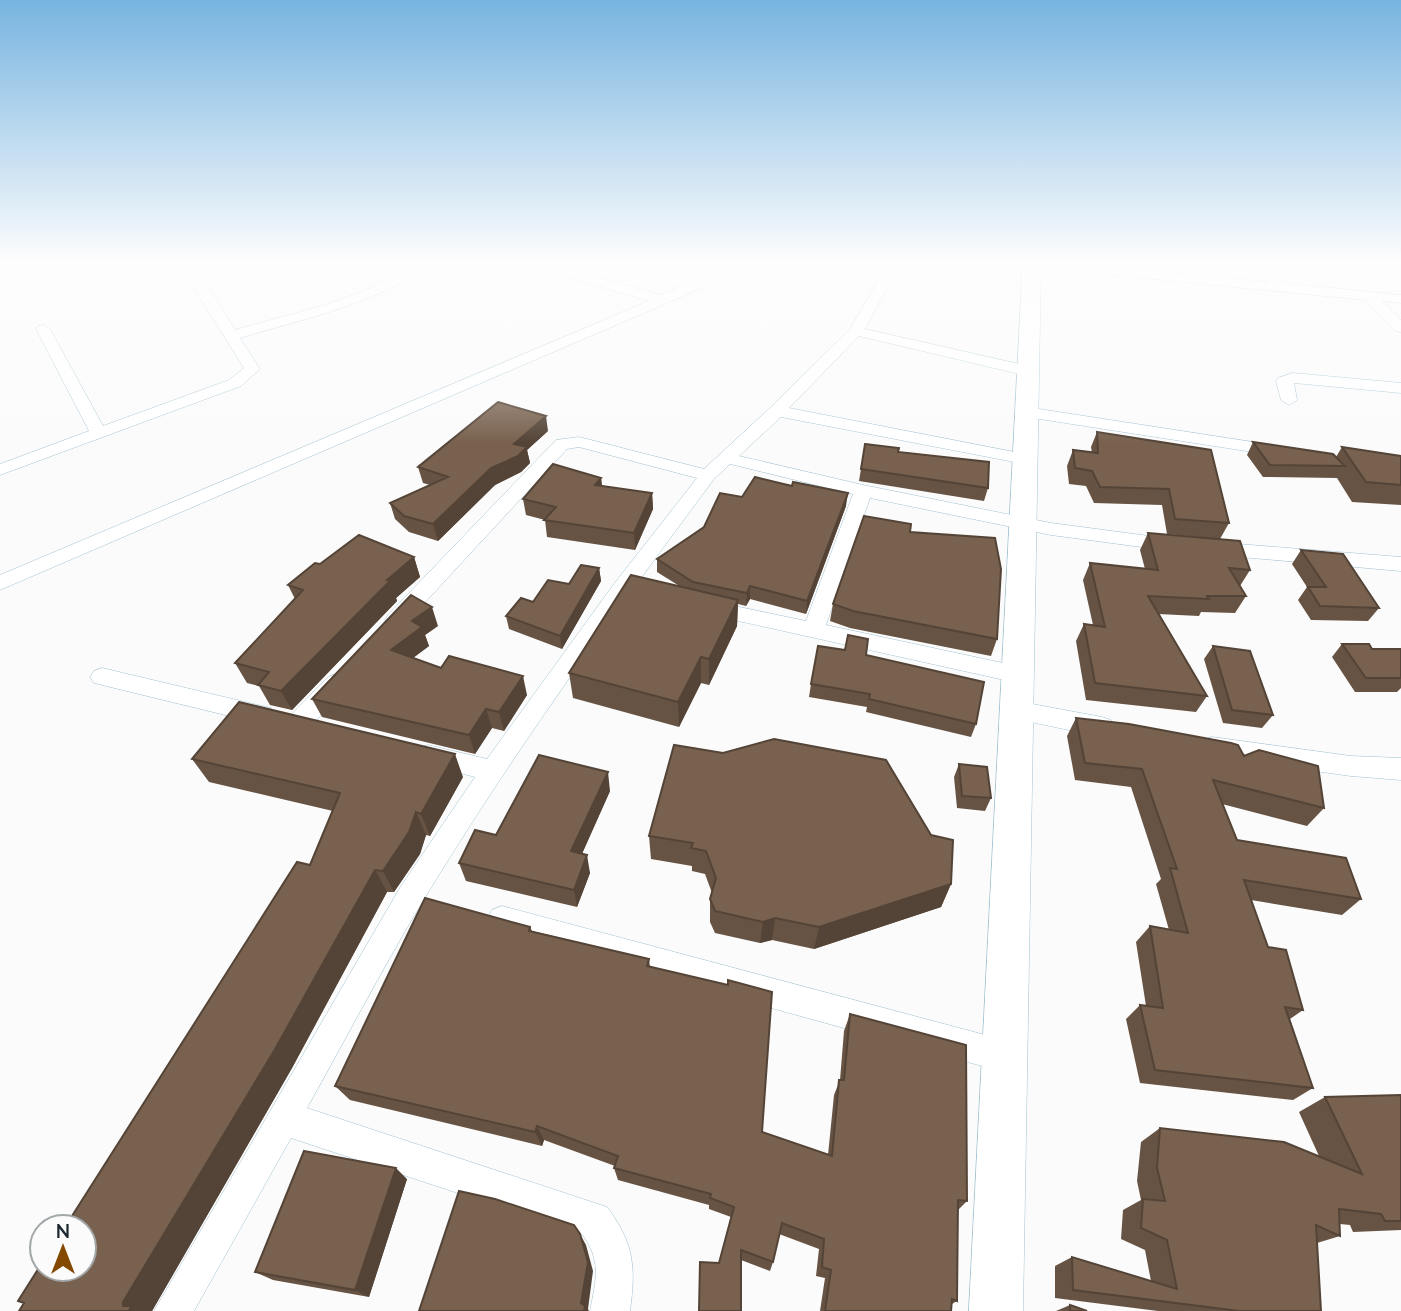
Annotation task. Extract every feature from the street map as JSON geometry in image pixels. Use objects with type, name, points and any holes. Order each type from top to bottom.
[{"type":"main road","points":[[996,1311],[1027,412],[1026,321]]},
{"type":"street","points":[[0,470],[242,379],[252,369],[222,321]]},
{"type":"street","points":[[232,336],[278,321]]},
{"type":"street","points":[[0,583],[612,321]]},
{"type":"street","points":[[173,1311],[284,1118],[425,899],[493,771],[621,589],[708,475],[777,411],[856,331],[862,321]]},
{"type":"street","points":[[43,329],[97,433]]},
{"type":"street","points":[[856,331],[1028,371]]},
{"type":"street","points":[[1289,400],[1284,381],[1293,378],[1401,388]]},
{"type":"street","points":[[777,411],[1025,459]]},
{"type":"street","points":[[1027,412],[1294,453]]},
{"type":"street","points":[[381,635],[562,444],[579,442],[708,475]]},
{"type":"street","points":[[726,458],[863,491],[1136,542],[1401,564]]},
{"type":"street","points":[[813,631],[863,491]]},
{"type":"street","points":[[621,589],[647,594]]},
{"type":"street","points":[[685,603],[1018,674]]},
{"type":"street","points":[[298,724],[353,665]]},
{"type":"street","points":[[102,677],[324,730]]},
{"type":"street","points":[[1016,710],[1120,731]]},
{"type":"street","points":[[1187,743],[1351,766],[1401,769]]},
{"type":"street","points":[[402,749],[493,771]]},
{"type":"street","points":[[479,914],[1004,1056]]},
{"type":"street","points":[[284,1118],[594,1220],[610,1239],[616,1269],[610,1311]]},
{"type":"building","points":[[498,402],[546,416],[514,444],[527,447],[518,456],[491,468],[433,524],[404,516],[390,503],[448,477],[418,467]]},
{"type":"building","points":[[1097,432],[1211,450],[1229,523],[1175,519],[1169,489],[1100,487],[1092,471],[1075,468],[1073,450],[1098,453]]},
{"type":"building","points":[[1253,442],[1333,454],[1345,466],[1270,465]]},
{"type":"building","points":[[865,444],[899,448],[898,452],[989,462],[988,488],[861,469]]},
{"type":"building","points":[[1342,447],[1401,456],[1401,485],[1366,482]]},
{"type":"building","points":[[553,464],[601,478],[595,485],[652,493],[634,533],[544,520],[556,507],[523,499]]},
{"type":"building","points":[[755,477],[792,486],[793,482],[848,493],[807,601],[750,586],[747,593],[693,582],[657,559],[704,527],[720,493],[742,497]]},
{"type":"building","points":[[864,516],[911,524],[910,532],[995,538],[1001,569],[997,639],[853,611],[833,604]]},
{"type":"building","points":[[1148,533],[1240,541],[1250,570],[1229,568],[1246,596],[1207,596],[1209,599],[1148,596],[1207,696],[1095,683],[1084,624],[1105,627],[1090,563],[1158,570]]},
{"type":"building","points":[[359,535],[414,557],[387,580],[390,581],[281,691],[258,685],[269,672],[235,663],[303,590],[288,585],[315,563],[320,564]]},
{"type":"building","points":[[1301,550],[1343,554],[1379,608],[1320,606],[1308,587],[1326,587]]},
{"type":"building","points":[[581,565],[599,568],[560,636],[506,616],[521,598],[533,602],[548,580],[569,584]]},
{"type":"building","points":[[631,575],[738,600],[709,659],[701,657],[678,702],[569,673]]},
{"type":"building","points":[[411,595],[432,607],[412,621],[422,627],[391,650],[441,668],[449,656],[523,676],[499,712],[486,709],[469,735],[312,699]]},
{"type":"building","points":[[848,635],[868,639],[866,655],[984,682],[976,724],[869,699],[870,694],[811,684],[818,646],[845,650]]},
{"type":"building","points":[[1342,644],[1369,644],[1372,649],[1401,649],[1401,678],[1366,678]]},
{"type":"building","points":[[1213,646],[1250,651],[1273,715],[1232,710]]},
{"type":"building","points":[[239,702],[455,754],[421,814],[416,812],[409,832],[383,871],[375,870],[274,1051],[123,1302],[123,1306],[131,1306],[129,1311],[19,1311],[24,1303],[18,1301],[29,1283],[98,1283],[98,1213],[74,1213],[297,862],[310,865],[340,793],[192,759]]},
{"type":"building","points":[[1076,718],[1129,724],[1231,743],[1238,745],[1244,756],[1259,750],[1318,766],[1324,808],[1213,780],[1237,840],[1346,858],[1361,899],[1244,880],[1268,947],[1286,950],[1303,1010],[1285,1007],[1313,1088],[1155,1070],[1140,1005],[1163,1008],[1150,926],[1188,933],[1170,868],[1177,869],[1142,769],[1085,763]]},
{"type":"building","points":[[774,739],[886,760],[931,835],[953,840],[951,884],[819,927],[775,918],[763,922],[715,911],[710,899],[716,878],[706,851],[691,848],[693,843],[649,836],[674,745],[723,753]]},
{"type":"building","points":[[539,755],[608,772],[571,851],[587,855],[574,890],[459,863],[475,830],[496,835]]},
{"type":"building","points":[[959,764],[987,767],[991,798],[962,796]]},
{"type":"building","points":[[425,898],[530,927],[529,931],[649,959],[647,966],[728,985],[728,980],[772,992],[762,1132],[832,1156],[839,1080],[844,1080],[850,1014],[966,1045],[967,1201],[958,1200],[957,1301],[952,1299],[951,1311],[825,1311],[831,1270],[822,1267],[824,1239],[782,1223],[773,1262],[741,1250],[741,1311],[699,1311],[700,1262],[719,1263],[734,1207],[710,1198],[711,1194],[614,1168],[618,1156],[537,1126],[535,1132],[335,1086]]},
{"type":"building","points":[[1401,1095],[1401,1221],[1385,1221],[1381,1214],[1339,1209],[1340,1236],[1316,1225],[1321,1311],[1239,1311],[1073,1290],[1072,1257],[1177,1289],[1167,1240],[1141,1228],[1143,1199],[1165,1201],[1157,1168],[1160,1128],[1284,1142],[1362,1174],[1325,1097]]},
{"type":"building","points":[[304,1151],[396,1168],[355,1290],[255,1272]]},
{"type":"building","points":[[459,1191],[495,1199],[574,1225],[580,1234],[588,1262],[581,1303],[585,1306],[584,1311],[419,1311]]},
{"type":"building","points":[[1070,1305],[1087,1311],[1070,1311]]}]
